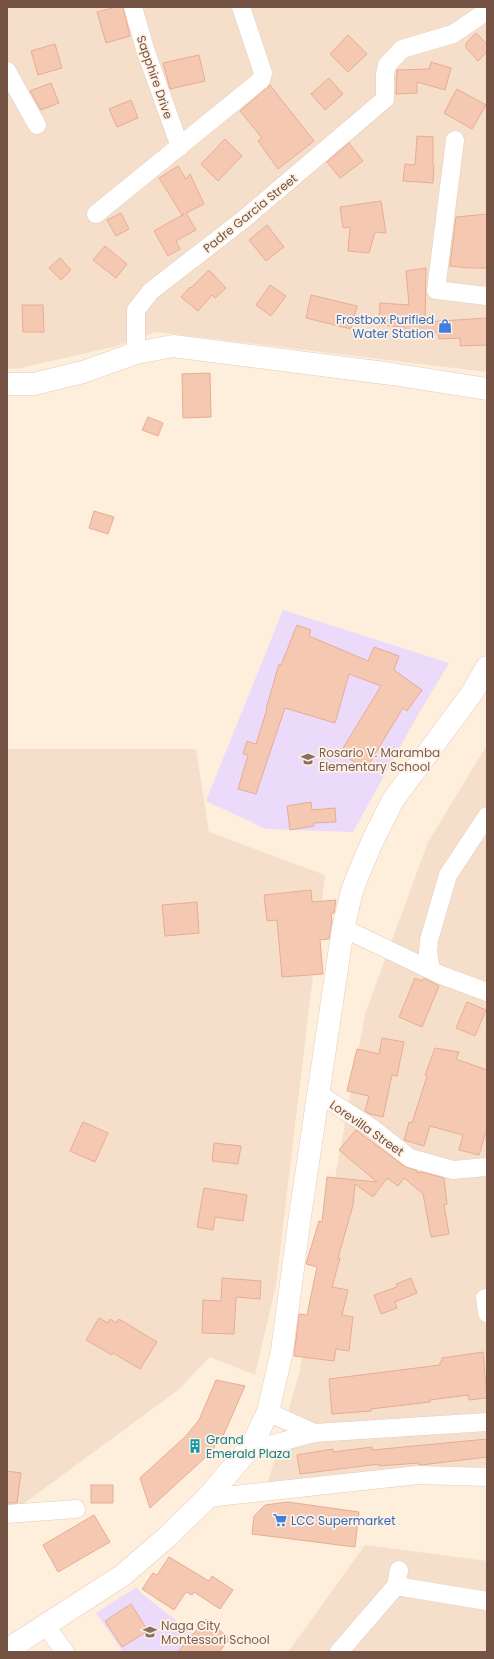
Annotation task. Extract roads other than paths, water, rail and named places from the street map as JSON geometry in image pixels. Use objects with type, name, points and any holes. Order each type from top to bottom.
[{"type":"main road","points":[[7,384],[34,384],[83,372],[136,353],[173,346],[392,374],[487,389]]},
{"type":"main road","points":[[7,1650],[123,1575],[167,1537],[207,1498],[254,1441],[268,1412],[282,1351],[300,1216],[343,928],[352,891],[373,840],[393,800],[472,693],[487,667]]},
{"type":"street","name":"Sapphire Drive","points":[[133,7],[144,49],[180,147]]},
{"type":"street","points":[[96,214],[261,80],[263,73],[241,7]]},
{"type":"street","name":"Padre Garcia Street","points":[[136,353],[136,310],[152,290],[244,219],[385,99],[385,75],[387,65],[402,49],[453,34],[487,11]]},
{"type":"street","points":[[7,71],[37,125]]},
{"type":"street","points":[[455,140],[436,290],[487,296]]},
{"type":"street","points":[[431,970],[428,952],[429,940],[448,875],[487,816]]},
{"type":"street","points":[[343,928],[431,970],[487,992]]},
{"type":"street","name":"Lorevilla Street","points":[[319,1094],[372,1128],[410,1158],[453,1170],[487,1167]]},
{"type":"street","points":[[268,1412],[314,1433]]},
{"type":"street","points":[[247,1451],[314,1433],[487,1422]]},
{"type":"street","points":[[207,1498],[418,1475],[487,1477]]},
{"type":"street","points":[[7,1514],[76,1509]]},
{"type":"street","points":[[339,1652],[397,1578],[487,1601]]},
{"type":"street","points":[[46,1626],[65,1652]]},
{"type":"place","name":"Frostbox Purified Water Station","points":[[445,326]]},
{"type":"place","name":"Rosario V. Maramba Elementary School","points":[[308,759]]},
{"type":"place","name":"Grand Emerald Plaza","points":[[195,1446]]},
{"type":"place","name":"LCC Supermarket","points":[[280,1520]]},
{"type":"place","name":"Naga City Montessori School","points":[[150,1632]]}]
